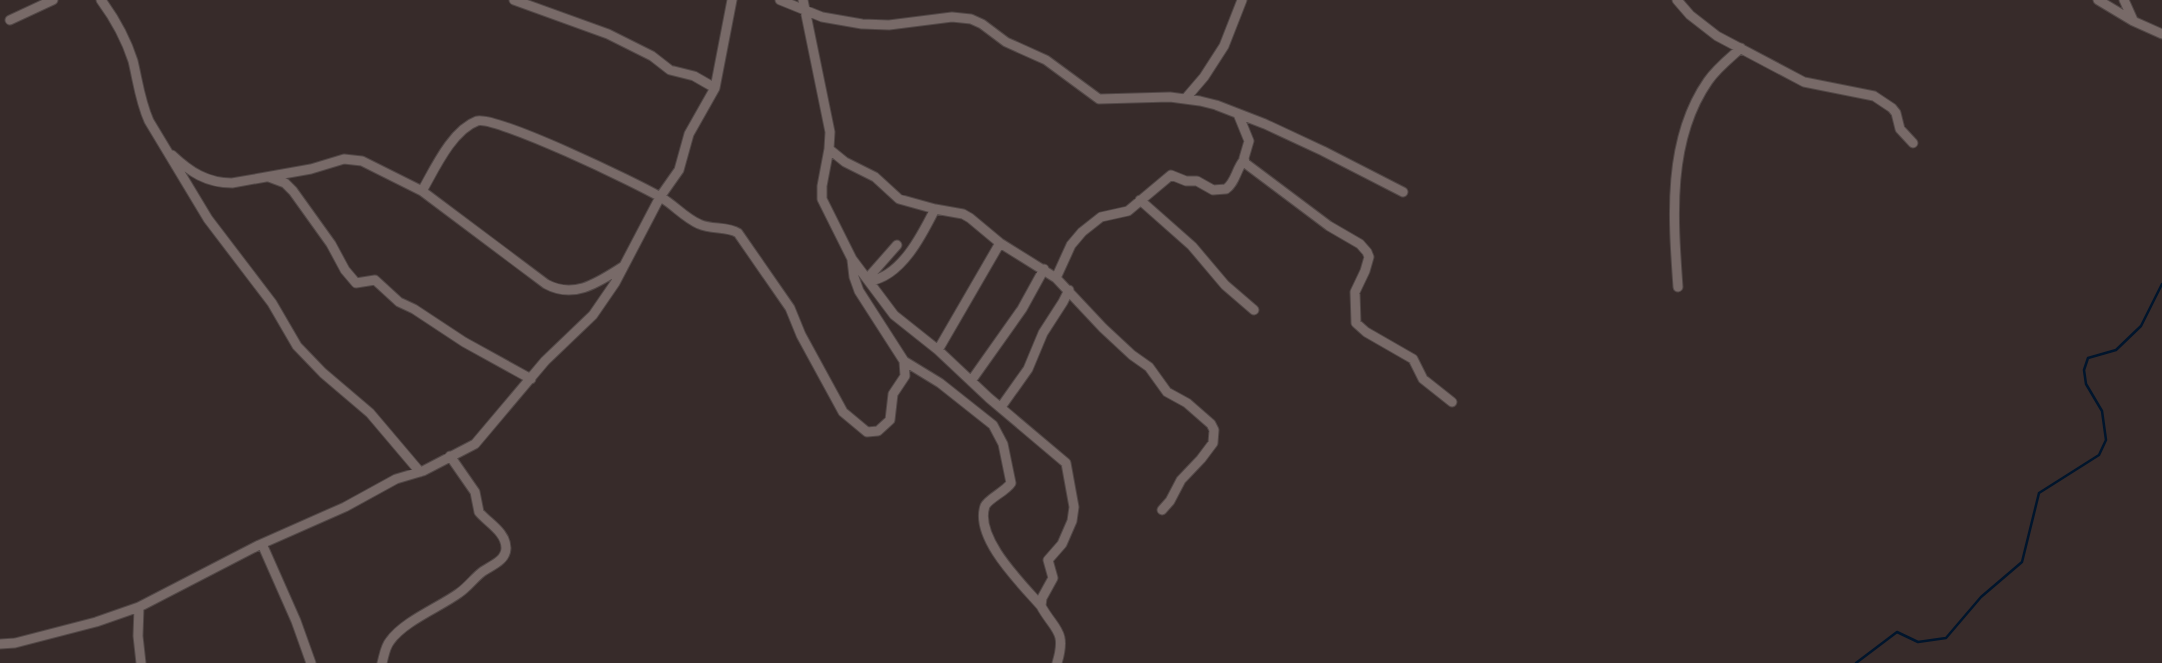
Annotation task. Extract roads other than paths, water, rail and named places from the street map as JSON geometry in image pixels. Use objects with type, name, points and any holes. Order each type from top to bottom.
[{"type":"street","points":[[10,20],[53,0]]},
{"type":"street","points":[[101,0],[124,37],[132,60],[142,106],[208,219],[272,303],[297,346],[322,373],[370,413],[420,472]]},
{"type":"street","points":[[514,0],[608,34],[652,56],[670,70],[694,76],[715,88]]},
{"type":"street","points":[[0,644],[15,643],[96,622],[139,607],[262,544],[345,507],[396,479],[420,472],[477,442],[554,351],[593,315],[625,265],[660,197],[679,170],[689,134],[715,88],[732,0]]},
{"type":"street","points":[[780,0],[822,18],[880,25],[914,23],[952,17],[971,19],[982,24],[1006,42],[1046,60],[1099,99],[1186,98],[1216,105],[1323,151],[1403,192]]},
{"type":"street","points":[[803,0],[828,116],[830,149],[822,186],[822,199],[852,259],[894,315],[938,350],[971,381],[1064,460],[1070,479],[1074,507],[1072,521],[1062,544],[1048,560],[1053,578],[1042,598],[1041,606]]},
{"type":"street","points":[[1186,98],[1204,77],[1221,52],[1242,0]]},
{"type":"street","points":[[1677,0],[1690,15],[1717,36],[1804,82],[1874,96],[1892,108],[1896,113],[1900,130],[1913,143]]},
{"type":"street","points":[[2098,0],[2133,21],[2162,34]]},
{"type":"street","points":[[2124,0],[2133,21]]},
{"type":"street","points":[[1678,286],[1674,220],[1680,148],[1688,119],[1698,97],[1709,80],[1740,48]]},
{"type":"street","points":[[1056,278],[1071,245],[1082,232],[1101,217],[1128,211],[1171,175],[1186,181],[1197,181],[1214,190],[1226,190],[1234,182],[1250,141],[1238,114]]},
{"type":"street","points":[[422,192],[442,154],[459,135],[471,124],[479,120],[493,122],[560,149],[660,197],[696,223],[714,229],[733,229],[744,239],[763,272],[790,308],[801,335],[843,412],[867,432],[878,431],[890,420],[892,394],[905,376],[904,361]]},
{"type":"street","points":[[830,149],[845,162],[874,177],[899,199],[934,209],[963,214],[1000,243],[1056,278],[1103,328],[1132,355],[1149,367],[1167,392],[1194,409],[1211,424],[1214,430],[1213,443],[1210,449],[1185,474],[1170,501],[1162,510]]},
{"type":"street","points":[[166,150],[208,181],[232,183],[311,169],[344,159],[354,159],[371,164],[422,192],[554,288],[569,291],[591,285],[625,265]]},
{"type":"street","points":[[1244,160],[1252,169],[1300,202],[1329,226],[1364,248],[1369,256],[1365,271],[1355,292],[1356,323],[1366,332],[1413,359],[1423,379],[1452,402]]},
{"type":"street","points":[[266,176],[289,186],[322,231],[345,270],[356,283],[370,279],[375,280],[399,302],[419,312],[464,342],[531,379]]},
{"type":"street","points":[[1140,200],[1192,246],[1225,285],[1254,310]]},
{"type":"street","points":[[868,280],[882,278],[906,256],[923,235],[934,209]]},
{"type":"street","points":[[938,350],[1000,243]]},
{"type":"street","points":[[868,280],[897,245]]},
{"type":"street","points":[[852,259],[854,277],[859,291],[904,361],[940,383],[993,425],[998,433],[1006,455],[1011,483],[986,506],[983,519],[997,554],[1041,606],[1058,630],[1060,647],[1057,663]]},
{"type":"street","points":[[971,381],[1022,309],[1044,270]]},
{"type":"street","points":[[1001,407],[1028,369],[1043,334],[1069,290]]},
{"type":"street","points":[[382,663],[387,646],[394,637],[428,610],[460,592],[506,553],[504,539],[493,524],[479,512],[476,492],[450,456]]},
{"type":"street","points":[[262,544],[296,621],[311,663]]},
{"type":"street","points":[[139,607],[138,636],[141,663]]},
{"type":"waterway","points":[[1856,663],[1897,632],[1918,642],[1946,638],[1981,597],[2022,562],[2039,493],[2099,455],[2106,440],[2102,411],[2086,384],[2084,370],[2088,358],[2116,350],[2141,326],[2162,284]]}]
